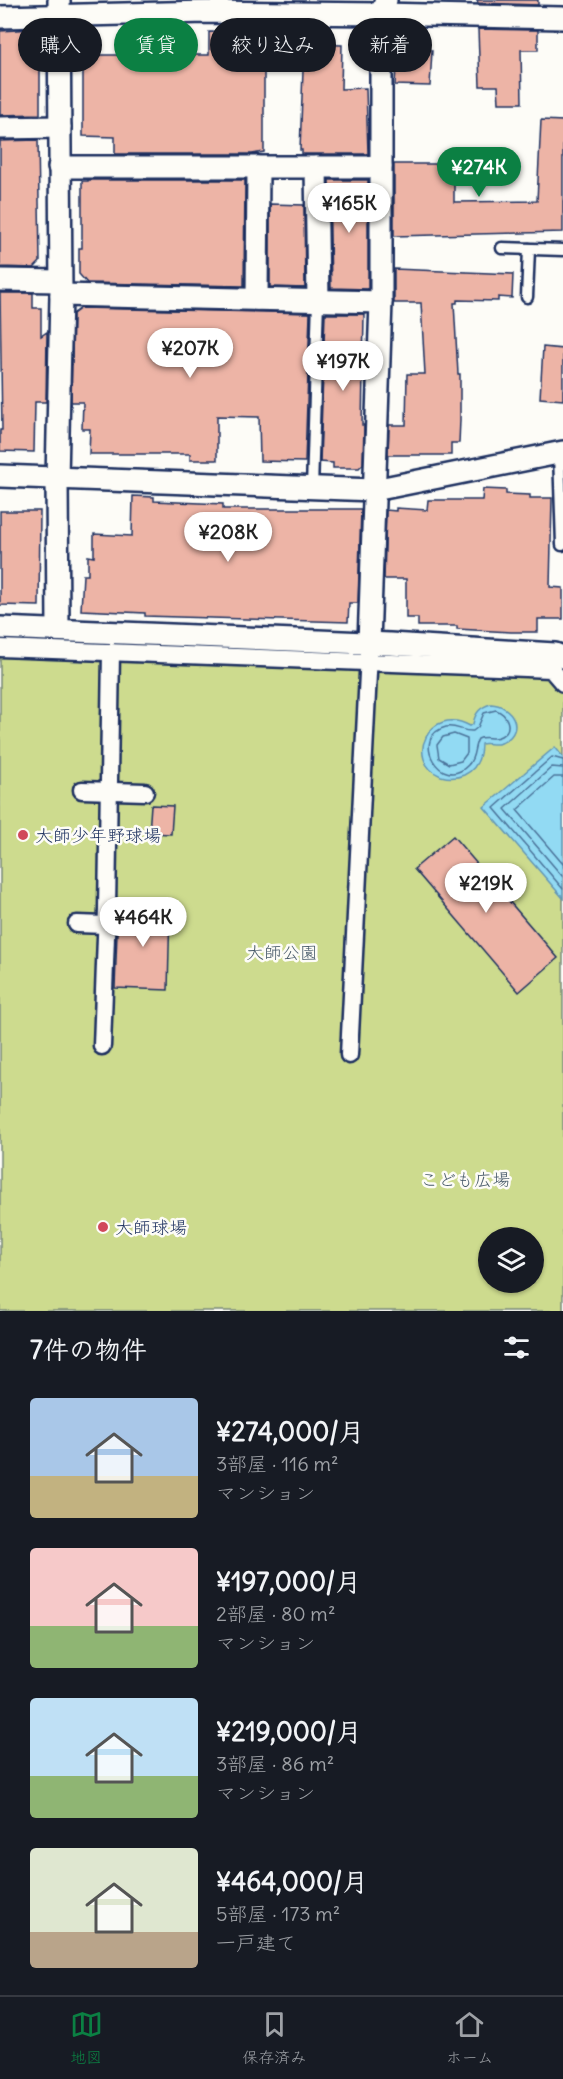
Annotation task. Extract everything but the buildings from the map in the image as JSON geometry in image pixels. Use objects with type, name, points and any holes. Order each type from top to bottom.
[{"type":"street","points":[[0,16],[59,8],[207,6],[384,7],[563,18]]},
{"type":"street","points":[[349,1055],[369,652],[381,302],[384,7]]},
{"type":"street","points":[[58,630],[59,8]]},
{"type":"street","points":[[0,128],[60,127]]},
{"type":"street","points":[[257,299],[258,166]]},
{"type":"street","points":[[59,167],[381,167]]},
{"type":"street","points":[[316,167],[318,300]]},
{"type":"street","points":[[0,280],[60,288],[257,299],[381,302]]},
{"type":"street","points":[[0,476],[374,490],[561,452]]},
{"type":"street","points":[[0,628],[369,652],[551,669],[563,683]]},
{"type":"street","points":[[0,648],[111,652],[555,654],[563,657]]},
{"type":"street","points":[[102,1046],[111,652]]},
{"type":"street","points":[[82,790],[146,792]]},
{"type":"street","points":[[77,924],[106,925]]},
{"type":"lane","points":[[502,248],[563,250]]},
{"type":"lane","points":[[528,297],[529,249]]},
{"type":"lane","points":[[312,488],[318,300]]},
{"type":"lane","points":[[561,452],[562,545]]},
{"type":"green space","name":"大師公園","points":[[0,637],[563,666],[563,1311],[0,1311]]},
{"type":"water","points":[[491,704],[498,705],[510,713],[515,724],[511,736],[499,744],[481,744],[477,762],[464,775],[444,777],[430,769],[424,759],[423,748],[426,737],[433,728],[443,722],[456,721],[470,726],[479,711]]},
{"type":"water","points":[[555,747],[563,757],[563,898],[484,807]]},
{"type":"place","name":"大師少年野球場","points":[[23,835]]},
{"type":"place","name":"大師球場","points":[[103,1227]]},
{"type":"park label","name":"こども広場","points":[[465,1179]]}]
